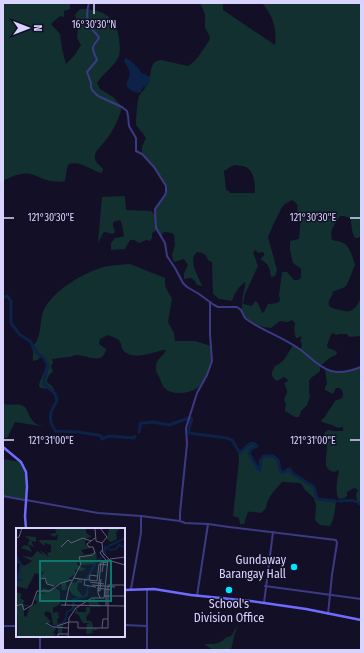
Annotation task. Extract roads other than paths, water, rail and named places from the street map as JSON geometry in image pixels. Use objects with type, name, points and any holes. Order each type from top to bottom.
[{"type":"main road","points":[[3,447],[21,462],[26,472],[26,528]]},
{"type":"main road","points":[[125,590],[147,589],[197,596],[230,598],[361,620]]},
{"type":"street","points":[[89,3],[87,9],[88,25],[98,35],[93,48],[97,60],[88,72],[92,90],[98,96],[122,107],[126,111],[128,116],[128,126],[136,138],[136,151],[142,154],[154,167],[166,186],[166,192],[155,209],[156,228],[165,243],[167,256],[183,283],[218,307],[237,307],[249,321],[298,348],[325,369],[332,372],[342,372],[361,367]]},
{"type":"street","points":[[180,521],[187,444],[186,428],[196,393],[207,375],[212,361],[210,302]]},
{"type":"street","points":[[3,496],[98,513],[141,516],[187,523],[208,524],[336,539],[337,543],[328,614]]},
{"type":"street","points":[[132,590],[141,532],[141,516]]},
{"type":"street","points":[[197,596],[208,524]]},
{"type":"street","points":[[264,603],[272,532]]},
{"type":"street","points":[[265,586],[361,599]]},
{"type":"street","points":[[147,589],[147,650]]},
{"type":"street","points":[[125,625],[147,626]]},
{"type":"street","points":[[3,626],[16,626]]},
{"type":"street","points":[[40,637],[40,650]]},
{"type":"water","points":[[125,58],[133,63],[143,74],[150,76],[146,87],[143,87],[141,92],[134,92],[127,87],[129,73],[124,61]]},
{"type":"waterway","points":[[3,298],[7,296],[11,301],[11,323],[20,335],[30,341],[38,354],[43,357],[48,365],[44,384],[56,395],[57,401],[52,409],[51,415],[51,421],[55,431],[98,435],[101,436],[102,439],[109,436],[134,438],[135,436]]},
{"type":"waterway","points":[[139,432],[141,423],[153,422],[169,425],[189,418]]},
{"type":"waterway","points":[[191,418],[189,433],[227,438],[232,440],[240,452],[253,443],[257,446],[251,449],[249,453],[258,469],[260,470],[260,461],[264,456],[273,456],[278,460],[281,472],[285,472],[290,469],[292,473],[314,487],[318,499],[336,501]]},
{"type":"waterway","points":[[339,501],[356,501],[361,505]]},
{"type":"place","name":"Gundaway Barangay Hall","points":[[294,567]]},
{"type":"place","name":"School's Division Office","points":[[229,590]]}]
